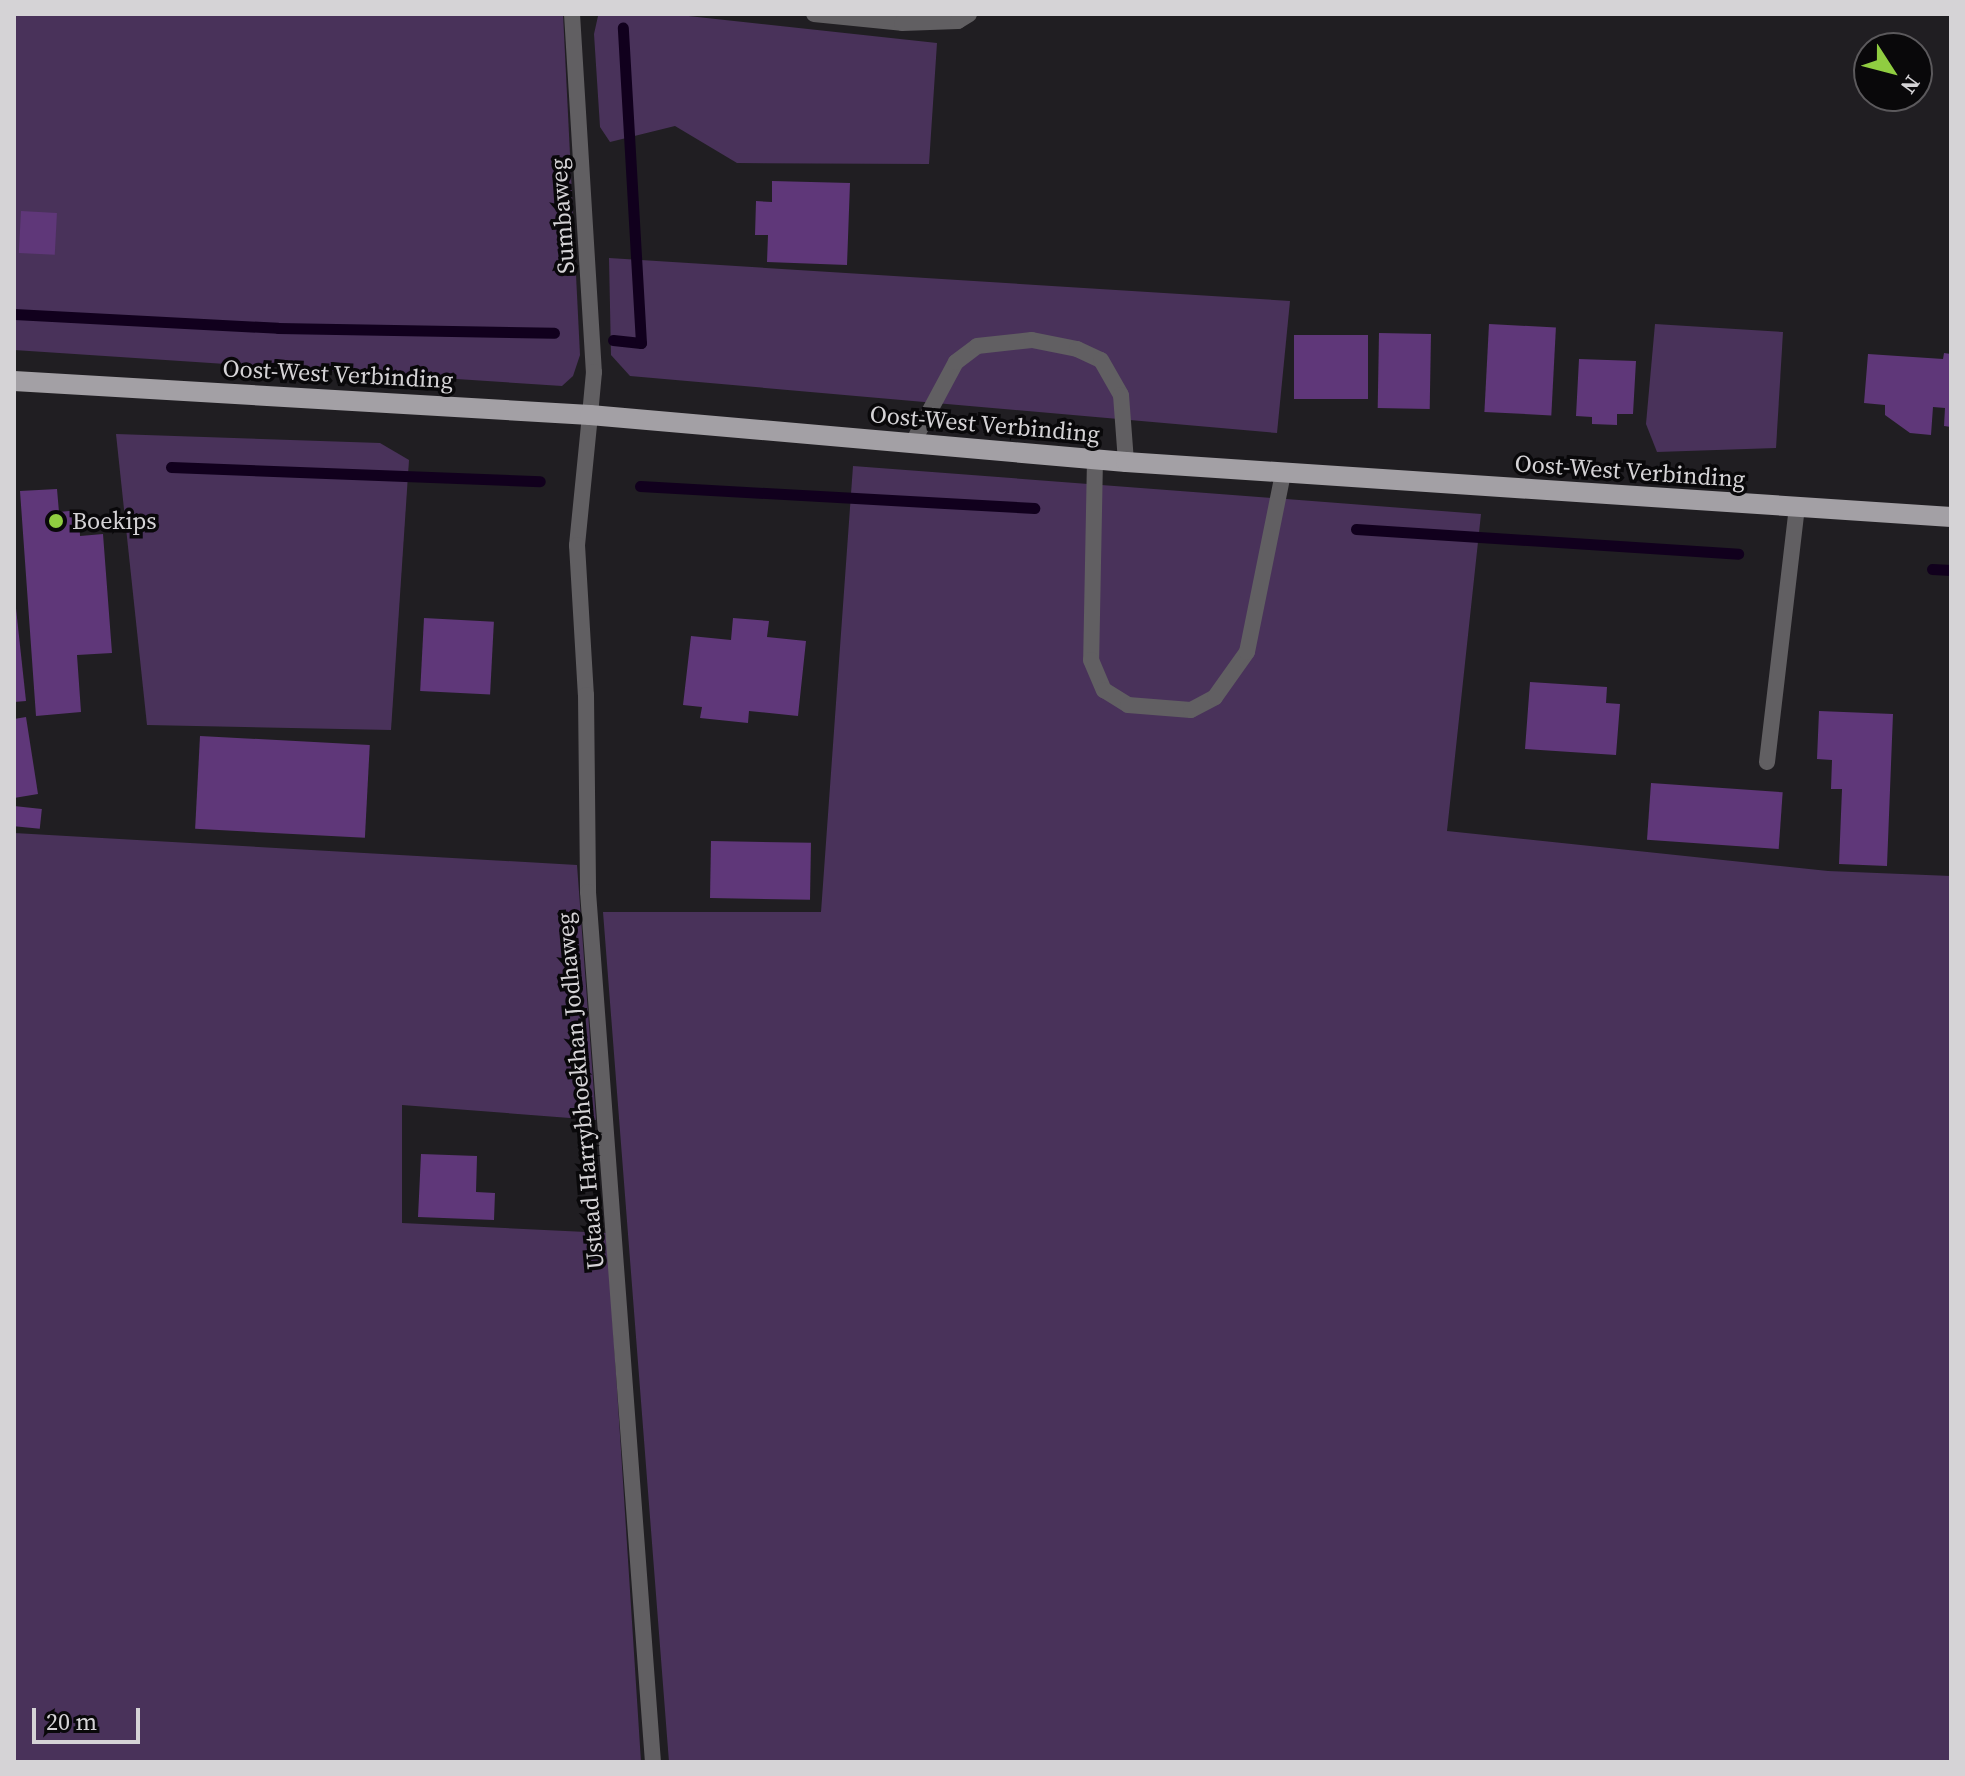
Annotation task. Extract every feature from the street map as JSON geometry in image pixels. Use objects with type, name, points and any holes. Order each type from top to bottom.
[{"type":"main road","name":"Oost-West Verbinding","points":[[14,381],[590,415],[1126,462],[1951,517]]},
{"type":"street","name":"Sumbaweg","points":[[572,14],[594,372],[590,415]]},
{"type":"street","points":[[814,14],[902,23],[958,21],[969,14]]},
{"type":"street","points":[[912,444],[956,362],[977,346],[1032,340],[1077,349],[1101,360],[1121,395],[1126,462]]},
{"type":"street","name":"Ustaad Harrybhoekhan Jodhaweg","points":[[590,415],[577,545],[586,695],[588,892],[653,1762]]},
{"type":"street","points":[[1095,459],[1091,660],[1104,690],[1128,705],[1191,710],[1215,697],[1247,652],[1283,473]]},
{"type":"street","points":[[1767,762],[1797,507]]},
{"type":"shaded area","points":[[14,14],[563,14],[580,355],[573,376],[562,386],[14,350]]},
{"type":"shaded area","points":[[670,14],[937,43],[929,164],[737,163],[675,126],[610,142],[600,127],[594,34],[598,16]]},
{"type":"shaded area","points":[[609,258],[1290,301],[1277,433],[630,376],[611,355]]},
{"type":"shaded area","points":[[1655,324],[1783,332],[1776,448],[1657,452],[1646,424]]},
{"type":"shaded area","points":[[116,434],[380,443],[409,460],[391,730],[147,725]]},
{"type":"shaded area","points":[[853,466],[1481,514],[1447,831],[1828,871],[1951,876],[1951,1762],[669,1762],[603,912],[821,912]]},
{"type":"shaded area","points":[[14,833],[577,865],[596,1120],[402,1105],[402,1223],[607,1233],[641,1762],[14,1762]]},
{"type":"building","points":[[772,181],[850,183],[847,265],[767,262],[768,235],[755,235],[756,201],[772,202]]},
{"type":"building","points":[[21,211],[57,213],[55,255],[19,253]]},
{"type":"building","points":[[1489,324],[1556,328],[1551,415],[1484,412]]},
{"type":"building","points":[[1379,333],[1431,334],[1430,409],[1378,408]]},
{"type":"building","points":[[1294,335],[1368,335],[1368,399],[1294,399]]},
{"type":"building","points":[[1944,353],[1951,354],[1951,427],[1944,426],[1945,408],[1933,407],[1931,435],[1910,433],[1885,415],[1885,405],[1864,403],[1868,354],[1943,359]]},
{"type":"building","points":[[1579,359],[1636,361],[1633,414],[1617,414],[1617,425],[1592,424],[1592,417],[1576,416]]},
{"type":"building","points":[[57,489],[59,512],[79,510],[80,536],[103,534],[112,653],[77,655],[81,712],[36,716],[20,491]]},
{"type":"building","points":[[14,590],[26,701],[14,702]]},
{"type":"building","points":[[424,618],[494,622],[490,695],[420,691]]},
{"type":"building","points":[[733,618],[769,621],[767,637],[806,641],[798,716],[749,711],[748,723],[700,718],[702,707],[683,705],[691,636],[731,640]]},
{"type":"building","points":[[1530,682],[1607,687],[1606,703],[1620,704],[1616,755],[1525,749]]},
{"type":"building","points":[[1819,711],[1893,714],[1887,866],[1839,864],[1842,789],[1831,789],[1832,760],[1817,759]]},
{"type":"building","points":[[26,717],[38,794],[14,798],[14,719]]},
{"type":"building","points":[[200,736],[370,745],[365,838],[195,829]]},
{"type":"building","points":[[1651,783],[1783,792],[1779,849],[1647,840]]},
{"type":"building","points":[[14,806],[42,809],[40,829],[14,826]]},
{"type":"building","points":[[711,841],[811,843],[810,900],[710,898]]},
{"type":"building","points":[[421,1154],[477,1156],[476,1192],[495,1193],[494,1220],[418,1217]]},
{"type":"waterway","points":[[613,340],[641,343],[623,28]]},
{"type":"waterway","points":[[14,314],[278,328],[554,333]]},
{"type":"waterway","points":[[171,467],[540,481]]},
{"type":"waterway","points":[[640,486],[1034,508]]},
{"type":"waterway","points":[[1356,529],[1738,554]]},
{"type":"waterway","points":[[1932,569],[1951,570]]},
{"type":"place","name":"Boekips","points":[[56,521]]}]
